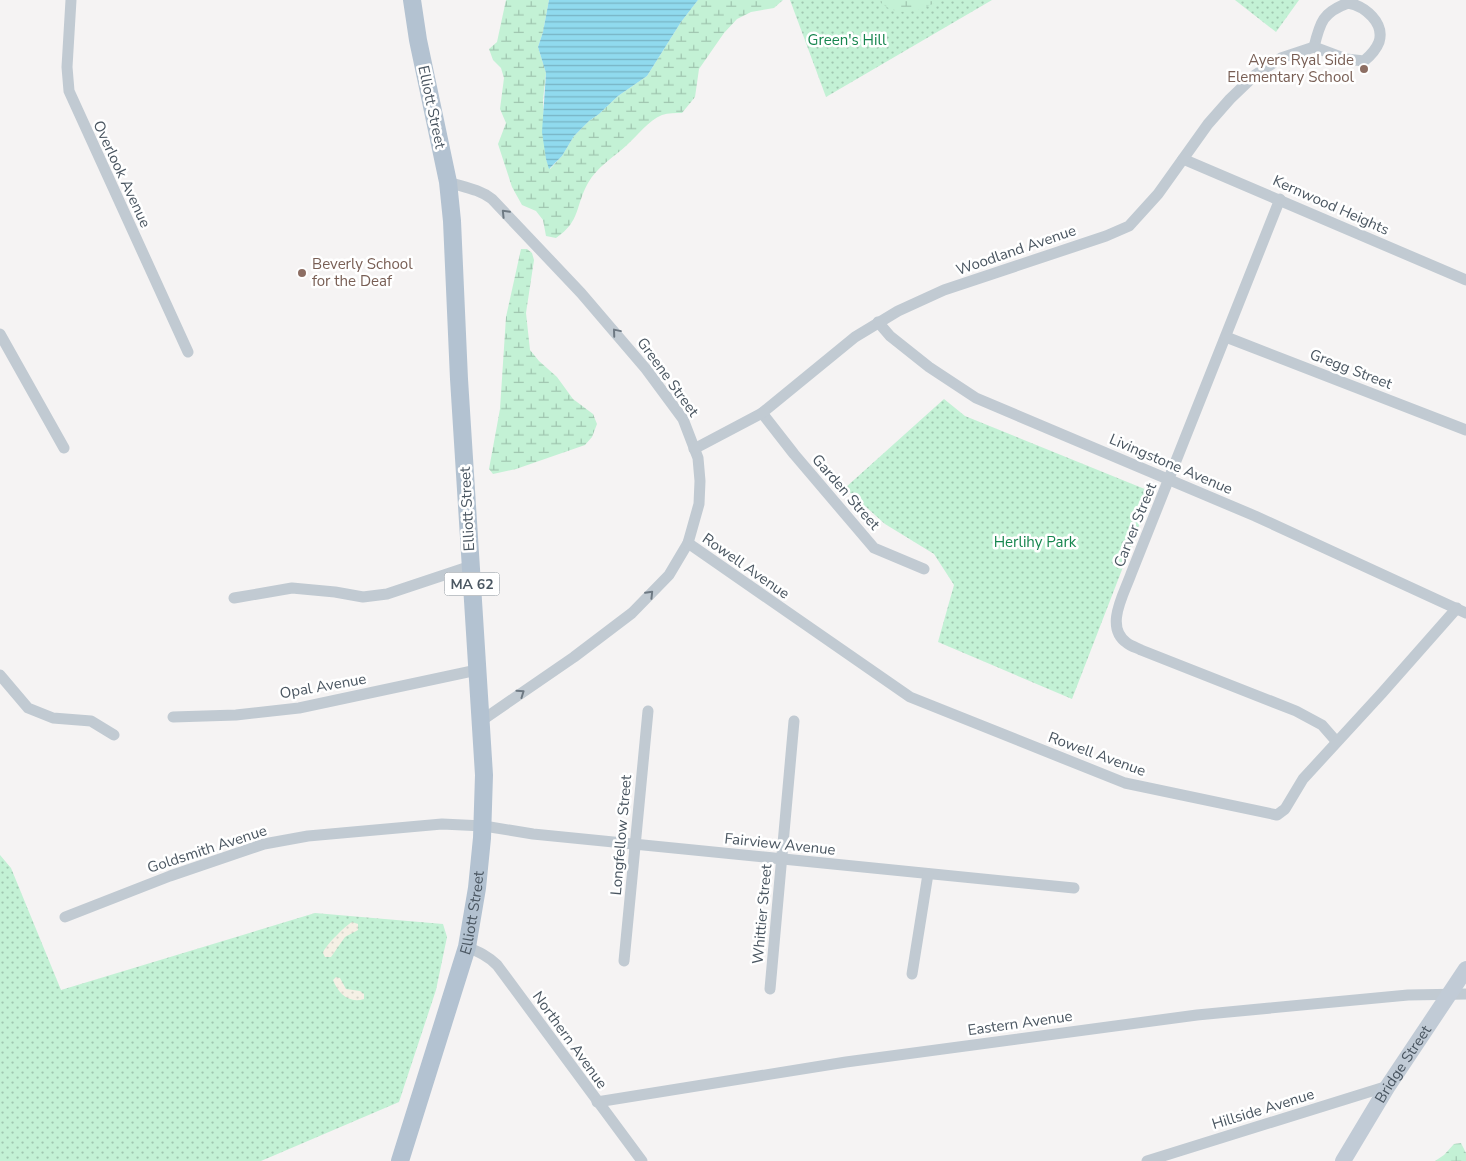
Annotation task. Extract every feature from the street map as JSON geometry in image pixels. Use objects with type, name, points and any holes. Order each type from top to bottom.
[{"type":"main road","name":"Elliott Street","points":[[400,1161],[467,947],[477,888],[484,826],[482,721],[477,670],[452,221],[448,182],[418,40],[412,0]]},
{"type":"main road","name":"Bridge Street","points":[[1342,1161],[1388,1086],[1466,968]]},
{"type":"street","name":"Overlook Avenue","points":[[70,0],[67,73],[69,91],[188,352]]},
{"type":"street","points":[[1348,3],[1362,6],[1377,24],[1380,33],[1379,42],[1364,61],[1346,59],[1314,47],[1318,30],[1328,12],[1348,3]]},
{"type":"street","name":"Woodland Avenue","points":[[694,449],[762,413],[855,338],[898,311],[944,290],[1106,236],[1129,226],[1158,194],[1208,124],[1230,99],[1255,75],[1280,58],[1314,47]]},
{"type":"street","name":"Kernwood Heights","points":[[1183,159],[1466,280]]},
{"type":"street","name":"Greene Street","points":[[448,182],[473,188],[492,199],[581,293],[646,369],[683,419],[698,458],[700,481],[699,504],[688,543],[668,576],[632,613],[574,657],[482,721]]},
{"type":"street","name":"Carver Street","points":[[1280,199],[1118,611],[1116,628],[1126,643],[1296,711],[1322,726],[1336,741]]},
{"type":"street","name":"Livingstone Avenue","points":[[878,322],[890,336],[923,362],[976,398],[1255,516],[1461,610]]},
{"type":"street","points":[[0,334],[64,448]]},
{"type":"street","name":"Gregg Street","points":[[1226,337],[1466,430]]},
{"type":"street","name":"Garden Street","points":[[762,413],[794,454],[874,548],[924,569]]},
{"type":"street","name":"Rowell Avenue","points":[[688,543],[910,697],[1125,783],[1277,815],[1284,809],[1302,778],[1461,610]]},
{"type":"street","points":[[234,598],[292,588],[336,592],[363,597],[387,594],[471,566]]},
{"type":"street","name":"Opal Avenue","points":[[173,718],[300,708],[477,670]]},
{"type":"street","points":[[0,675],[28,708],[53,718],[91,721],[114,734]]},
{"type":"street","name":"Longfellow Street","points":[[624,961],[648,711]]},
{"type":"street","name":"Whittier Street","points":[[770,989],[794,721]]},
{"type":"street","name":"Goldsmith Avenue","points":[[65,917],[170,876],[264,844],[308,836],[442,824],[484,826]]},
{"type":"street","name":"Fairview Avenue","points":[[484,826],[533,834],[635,845],[1074,888]]},
{"type":"street","points":[[912,974],[928,874]]},
{"type":"street","name":"Northern Avenue","points":[[467,947],[481,952],[497,965],[642,1161]]},
{"type":"street","name":"Eastern Avenue","points":[[597,1102],[846,1062],[1197,1014],[1408,995],[1466,994]]},
{"type":"street","name":"Hillside Avenue","points":[[1148,1161],[1388,1086]]},
{"type":"green space","points":[[506,0],[549,0],[538,47],[546,73],[543,100],[546,159],[550,169],[562,156],[574,136],[589,121],[618,96],[647,76],[681,22],[698,0],[783,0],[774,8],[751,12],[737,19],[724,33],[699,69],[695,97],[682,113],[662,115],[648,124],[601,167],[588,183],[574,219],[564,232],[556,238],[546,236],[543,220],[536,211],[522,205],[512,187],[498,144],[506,123],[500,109],[504,78],[501,68],[493,60],[489,49],[497,42]]},
{"type":"green space","name":"Green's Hill","points":[[790,0],[992,0],[826,97]]},
{"type":"green space","points":[[878,0],[943,0],[917,9],[901,12],[886,6]]},
{"type":"green space","points":[[1235,0],[1299,0],[1276,32]]},
{"type":"green space","points":[[521,249],[527,249],[532,253],[534,260],[526,313],[530,350],[557,377],[573,399],[593,414],[597,424],[592,437],[585,445],[516,469],[493,474],[489,469],[500,409],[506,317]]},
{"type":"green space","name":"Herlihy Park","points":[[944,399],[965,416],[1152,492],[1072,699],[938,642],[954,585],[934,554],[885,524],[845,488]]},
{"type":"green space","points":[[0,855],[11,868],[61,990],[315,913],[443,924],[447,937],[436,990],[399,1102],[261,1161],[0,1161]]},
{"type":"green space","points":[[1461,1143],[1466,1153],[1466,1161],[1435,1161],[1444,1155],[1454,1144]]},
{"type":"sand","points":[[352,922],[358,924],[358,930],[345,937],[331,957],[325,957],[323,953],[327,946]]},
{"type":"sand","points":[[336,977],[340,978],[346,989],[360,991],[364,994],[364,999],[349,999],[341,993],[333,980]]},
{"type":"water","points":[[549,0],[698,0],[681,22],[647,76],[618,96],[589,121],[574,136],[562,156],[549,169],[542,132],[546,73],[538,47]]},
{"type":"place","name":"Ayers Ryal Side Elementary School","points":[[1364,69]]},
{"type":"place","name":"Beverly School for the Deaf","points":[[302,273]]}]
